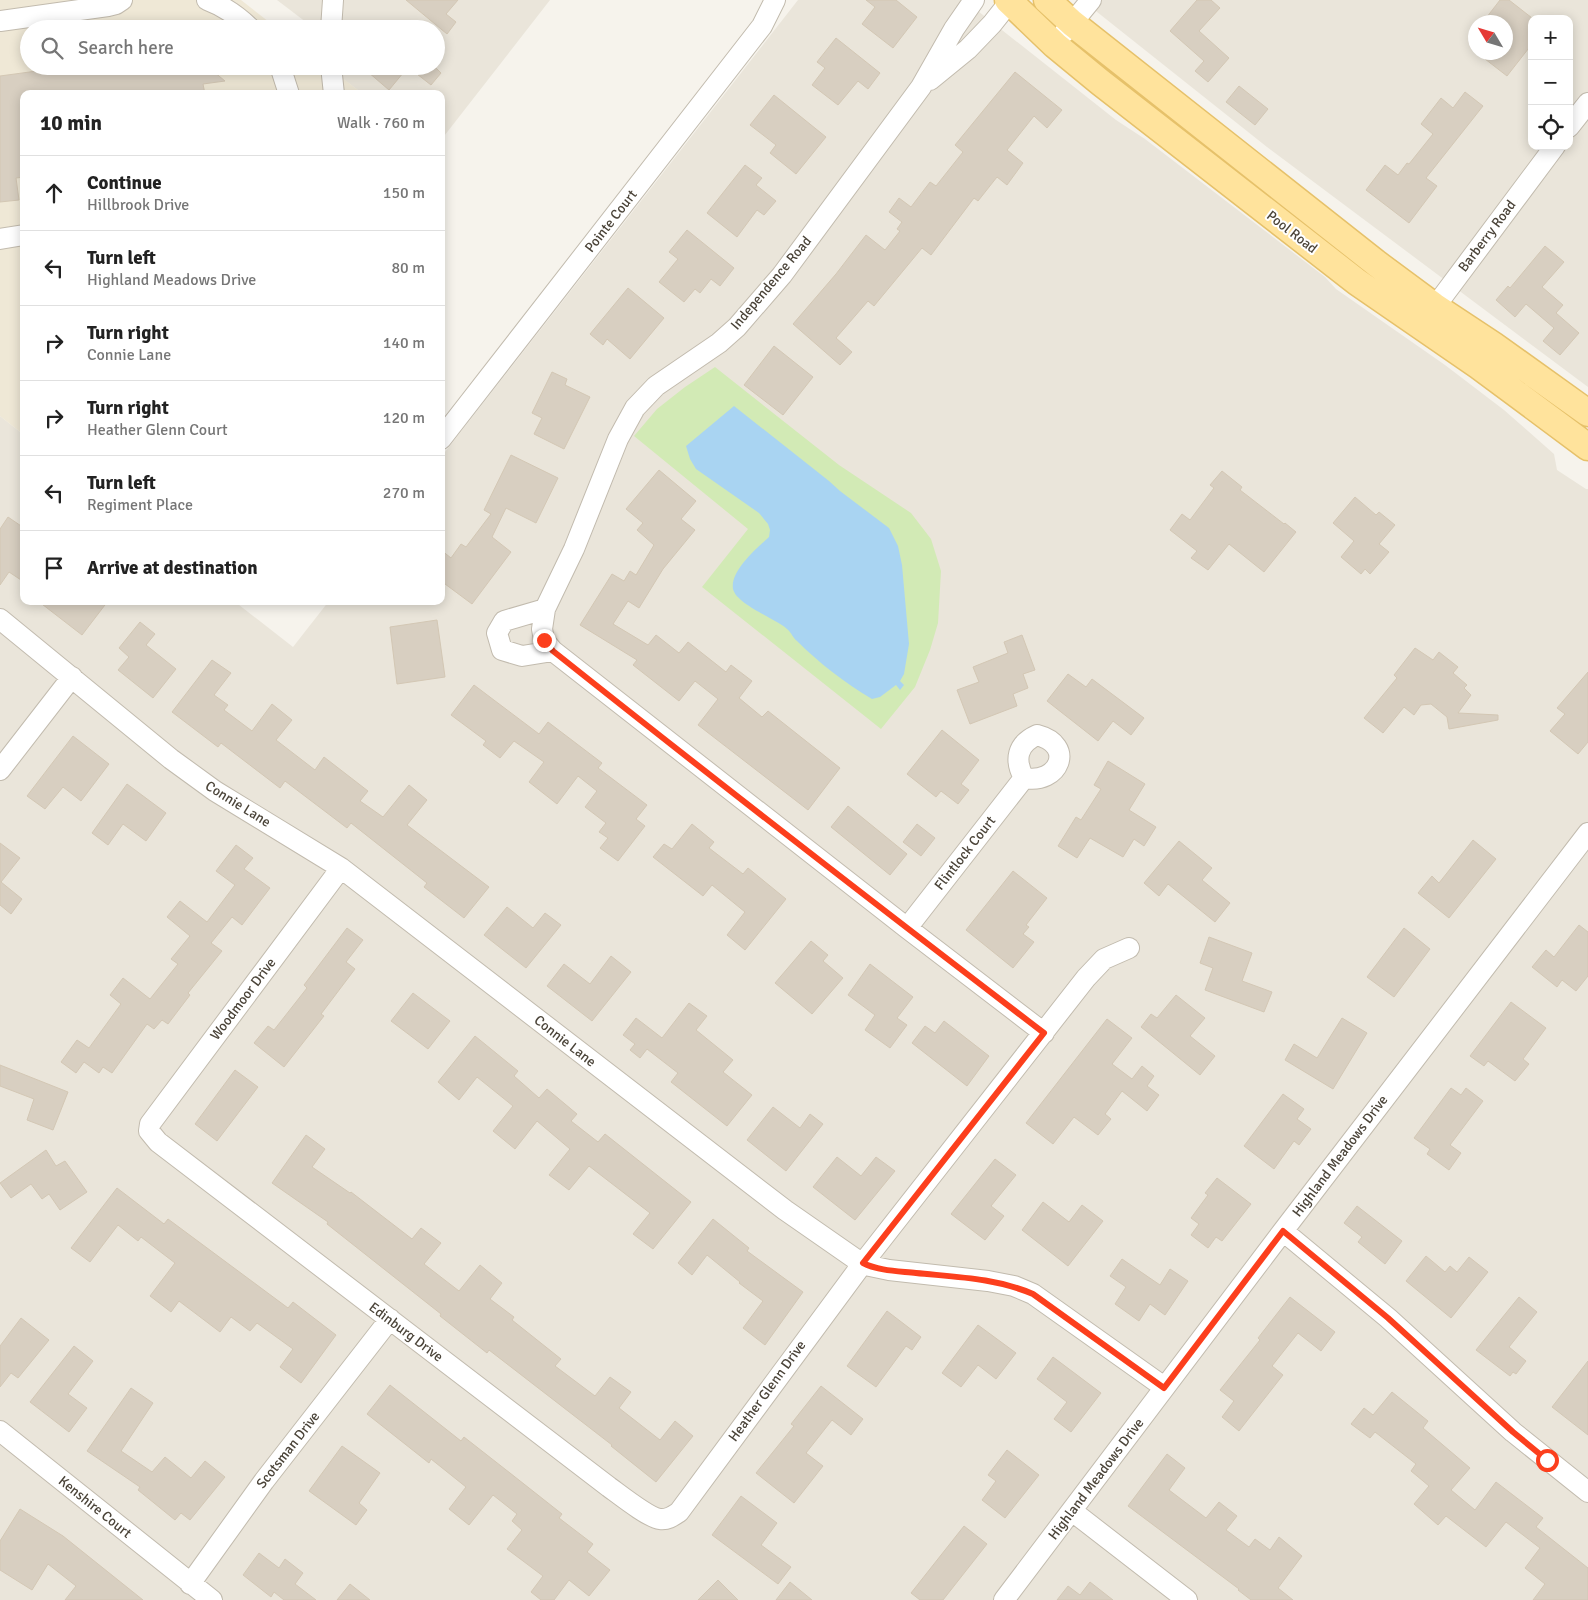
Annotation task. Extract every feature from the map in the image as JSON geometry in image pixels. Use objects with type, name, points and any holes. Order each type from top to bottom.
[{"type":"main road","name":"Pool Road","points":[[1009,0],[1055,45],[1100,82],[1351,278],[1426,315],[1571,399],[1588,413]]},
{"type":"main road","name":"Pool Road","points":[[1047,0],[1072,23],[1376,263],[1426,315],[1502,383],[1588,447]]},
{"type":"street","points":[[0,21],[108,6],[122,0]]},
{"type":"street","points":[[207,0],[241,20]]},
{"type":"street","points":[[332,20],[333,0]]},
{"type":"street","name":"Pointe Court","points":[[445,434],[762,26],[775,0]]},
{"type":"street","name":"Independence Road","points":[[543,619],[574,549],[618,439],[635,408],[656,386],[718,343],[737,327],[782,275],[921,87],[954,29],[974,0]]},
{"type":"street","name":"Independence Road","points":[[921,87],[968,49],[992,24],[1009,0]]},
{"type":"street","points":[[1055,45],[1091,0]]},
{"type":"street","points":[[283,75],[288,90]]},
{"type":"street","points":[[332,75],[334,90]]},
{"type":"street","points":[[1573,123],[1588,103]]},
{"type":"street","name":"Barberry Road","points":[[1426,315],[1552,150]]},
{"type":"street","points":[[0,238],[20,236]]},
{"type":"street","name":"Connie Lane","points":[[0,619],[172,759],[215,791],[341,868],[785,1210],[854,1258],[870,1266],[889,1270],[997,1282],[1014,1286],[1033,1294],[1164,1388]]},
{"type":"street","points":[[553,651],[522,656],[502,650],[497,633],[504,620],[543,619],[544,640],[553,651],[1044,1033]]},
{"type":"street","points":[[0,770],[72,677]]},
{"type":"street","name":"Flintlock Court","points":[[907,928],[1024,778]]},
{"type":"street","name":"Highland Meadows Drive","points":[[1004,1600],[1283,1231],[1588,833]]},
{"type":"street","name":"Woodmoor Drive","points":[[149,1131],[150,1124],[341,868]]},
{"type":"street","name":"Heather Glenn Drive","points":[[670,1518],[679,1512],[863,1263],[1086,978],[1104,959],[1129,948]]},
{"type":"street","name":"Edinburg Drive","points":[[149,1131],[158,1142],[610,1488],[648,1514],[659,1519],[670,1518]]},
{"type":"street","points":[[1283,1231],[1388,1318],[1513,1432],[1588,1492]]},
{"type":"street","name":"Scotsman Drive","points":[[190,1584],[264,1480],[390,1319]]},
{"type":"street","name":"Kenshire Court","points":[[0,1431],[212,1600]]},
{"type":"street","points":[[1072,1511],[1187,1600]]},
{"type":"shaded area","points":[[0,0],[241,0],[267,20],[20,20],[20,75],[339,75],[358,90],[20,90],[20,432],[0,416]]},
{"type":"shaded area","points":[[277,0],[550,0],[445,135],[445,90],[358,90],[342,78],[342,75],[445,75],[445,20],[303,20]]},
{"type":"shaded area","points":[[798,0],[964,0],[1116,120],[1145,139],[1325,277],[1336,289],[1445,365],[1504,410],[1554,454],[1557,470],[1588,489],[1588,1600],[0,1600],[0,416],[20,432],[20,605],[239,605],[293,647],[326,605],[445,605],[445,452]]},
{"type":"shaded area","points":[[1082,0],[1588,0],[1588,387],[1267,147]]},
{"type":"green space","points":[[715,367],[839,465],[911,513],[931,539],[941,571],[938,623],[930,650],[915,687],[881,729],[702,587],[748,529],[634,436],[657,409]]},
{"type":"water","points":[[734,406],[889,528],[898,546],[902,565],[909,644],[904,674],[900,681],[904,685],[900,690],[896,685],[880,697],[872,699],[852,687],[823,665],[784,627],[739,599],[735,594],[733,582],[736,575],[745,560],[769,537],[770,530],[768,524],[759,513],[696,469],[690,459],[686,446]]},
{"type":"building","points":[[406,0],[458,0],[446,14],[456,22],[447,34],[445,32],[445,20],[430,20]]},
{"type":"building","points":[[866,0],[896,0],[917,17],[893,48],[862,24],[875,7]]},
{"type":"building","points":[[1197,0],[1211,0],[1220,8],[1199,31],[1229,58],[1208,82],[1195,71],[1204,61],[1170,31]]},
{"type":"building","points":[[1500,0],[1509,0],[1528,15],[1528,49],[1507,76],[1486,60],[1513,60],[1513,15],[1488,15]]},
{"type":"building","points":[[836,38],[880,73],[868,89],[858,81],[838,105],[812,85],[825,68],[817,62]]},
{"type":"building","points":[[1015,72],[1062,110],[1047,128],[1034,116],[1007,150],[1023,163],[1007,185],[997,177],[978,201],[974,198],[931,255],[922,248],[874,306],[868,301],[836,338],[852,352],[840,365],[793,324],[836,274],[866,235],[885,250],[900,231],[897,229],[902,222],[889,212],[899,198],[911,207],[930,182],[936,186],[963,152],[955,145]]},
{"type":"building","points":[[20,73],[20,75],[218,75],[225,81],[203,84],[204,90],[20,90],[20,178],[16,178],[19,200],[0,202],[0,76]]},
{"type":"building","points":[[372,75],[401,75],[389,90]]},
{"type":"building","points":[[418,75],[439,75],[431,85]]},
{"type":"building","points":[[1239,86],[1268,109],[1255,125],[1226,102]]},
{"type":"building","points":[[1465,92],[1483,106],[1426,178],[1437,186],[1409,223],[1366,190],[1385,165],[1398,175],[1407,163],[1409,164],[1433,134],[1421,124],[1441,98],[1453,108]]},
{"type":"building","points":[[774,95],[826,137],[796,174],[770,153],[776,145],[750,125]]},
{"type":"building","points":[[745,165],[762,178],[756,185],[776,201],[764,215],[757,210],[737,237],[707,213]]},
{"type":"building","points":[[687,230],[734,268],[720,286],[711,279],[700,293],[695,289],[684,302],[659,282],[678,259],[669,252]]},
{"type":"building","points":[[1545,246],[1564,262],[1542,287],[1563,305],[1556,313],[1579,333],[1560,355],[1543,341],[1554,328],[1526,304],[1515,317],[1496,300],[1508,286],[1510,288]]},
{"type":"building","points":[[628,288],[664,318],[630,359],[607,339],[603,345],[590,334]]},
{"type":"building","points":[[774,346],[813,377],[783,415],[744,385]]},
{"type":"building","points":[[552,372],[567,379],[565,385],[590,397],[564,449],[534,434],[542,418],[532,413]]},
{"type":"building","points":[[511,455],[558,478],[536,523],[506,508],[492,537],[511,552],[472,604],[445,584],[445,553],[451,558],[461,544],[466,547],[491,514],[484,510]]},
{"type":"building","points":[[659,470],[696,501],[681,519],[695,530],[663,569],[639,608],[628,601],[613,624],[648,645],[656,635],[679,653],[688,642],[726,672],[731,665],[752,681],[739,698],[762,717],[768,711],[840,768],[808,810],[698,725],[718,699],[695,681],[679,701],[633,665],[637,660],[580,625],[612,574],[624,581],[630,571],[636,575],[654,545],[637,530],[643,523],[626,509]]},
{"type":"building","points":[[1222,471],[1242,487],[1240,490],[1296,532],[1264,572],[1229,544],[1208,570],[1191,558],[1197,551],[1170,530],[1182,514],[1190,520],[1214,488],[1210,485]]},
{"type":"building","points":[[1355,497],[1376,515],[1379,512],[1395,525],[1379,544],[1389,552],[1370,574],[1365,569],[1361,574],[1341,557],[1354,541],[1333,523]]},
{"type":"building","points":[[8,517],[20,525],[20,579],[9,572],[0,585],[0,529]]},
{"type":"building","points":[[43,605],[105,605],[82,635]]},
{"type":"building","points":[[437,620],[445,677],[397,684],[390,627]]},
{"type":"building","points":[[140,622],[155,634],[146,645],[176,669],[153,698],[118,670],[129,657],[119,648]]},
{"type":"building","points":[[1022,635],[1035,670],[1023,674],[1028,688],[1013,694],[1017,706],[970,724],[957,690],[979,682],[973,667],[1008,653],[1004,642]]},
{"type":"building","points":[[1415,648],[1433,660],[1439,652],[1458,667],[1453,673],[1467,685],[1464,688],[1471,695],[1458,713],[1498,715],[1498,720],[1449,729],[1447,717],[1431,704],[1421,705],[1414,715],[1404,707],[1383,733],[1364,718],[1397,678],[1394,675]]},
{"type":"building","points":[[212,660],[231,673],[214,695],[228,705],[224,710],[252,731],[272,704],[292,720],[276,740],[315,770],[324,757],[368,791],[360,801],[383,817],[409,785],[427,800],[407,825],[489,887],[464,918],[424,887],[427,883],[351,823],[347,828],[285,781],[280,788],[221,743],[218,747],[172,712]]},
{"type":"building","points":[[1588,672],[1588,742],[1578,754],[1550,731],[1565,714],[1557,708]]},
{"type":"building","points":[[1068,674],[1086,687],[1092,679],[1144,718],[1131,735],[1113,721],[1098,741],[1047,701]]},
{"type":"building","points":[[474,685],[539,734],[548,722],[602,763],[598,768],[647,805],[636,819],[645,826],[618,861],[600,848],[608,838],[599,832],[606,823],[585,807],[597,791],[578,776],[557,804],[529,782],[544,762],[514,741],[500,758],[483,745],[486,741],[451,715]]},
{"type":"building","points":[[942,730],[979,760],[961,784],[969,790],[958,804],[941,791],[936,797],[907,774]]},
{"type":"building","points":[[73,736],[109,764],[81,801],[63,787],[45,809],[27,796]]},
{"type":"building","points":[[1108,761],[1145,784],[1129,810],[1156,827],[1144,846],[1134,839],[1123,857],[1090,838],[1077,858],[1058,846],[1076,817],[1081,820],[1101,789],[1094,785]]},
{"type":"building","points":[[127,784],[166,813],[146,841],[123,824],[108,845],[92,833]]},
{"type":"building","points":[[848,806],[907,854],[890,875],[831,827]]},
{"type":"building","points":[[692,824],[714,842],[709,848],[743,874],[748,868],[786,899],[745,950],[727,935],[745,912],[712,885],[703,896],[653,857],[664,844],[672,849]]},
{"type":"building","points":[[917,824],[935,838],[921,856],[903,842]]},
{"type":"building","points":[[1473,840],[1496,859],[1449,918],[1418,893],[1432,876],[1439,883]]},
{"type":"building","points":[[1179,841],[1212,868],[1202,880],[1230,903],[1215,922],[1168,884],[1159,896],[1144,883]]},
{"type":"building","points":[[0,843],[20,858],[1,882],[22,899],[11,914],[0,905]]},
{"type":"building","points":[[236,845],[253,858],[244,869],[270,888],[242,925],[232,917],[211,943],[222,951],[188,993],[190,995],[168,1024],[162,1020],[154,1029],[147,1024],[112,1073],[103,1067],[99,1073],[84,1062],[76,1073],[61,1062],[77,1040],[89,1048],[121,1004],[110,995],[123,978],[150,999],[178,964],[171,959],[190,936],[167,917],[180,901],[207,922],[235,885],[216,871]]},
{"type":"building","points":[[1013,871],[1047,898],[1026,925],[1029,927],[1023,934],[1034,942],[1013,968],[966,930]]},
{"type":"building","points":[[507,907],[533,928],[545,913],[561,925],[526,968],[484,935]]},
{"type":"building","points":[[1579,925],[1588,932],[1588,976],[1576,991],[1562,980],[1557,987],[1532,967],[1546,950],[1554,957]]},
{"type":"building","points":[[347,928],[363,940],[346,962],[355,969],[321,1014],[324,1016],[284,1067],[254,1043],[268,1026],[274,1030],[307,988],[304,985]]},
{"type":"building","points":[[1404,928],[1430,949],[1394,997],[1367,977]]},
{"type":"building","points":[[1209,937],[1252,953],[1242,981],[1272,992],[1264,1012],[1205,990],[1213,968],[1200,963]]},
{"type":"building","points":[[811,941],[828,955],[823,961],[843,978],[812,1014],[775,983]]},
{"type":"building","points":[[611,956],[631,972],[592,1021],[547,986],[564,964],[590,984]]},
{"type":"building","points":[[870,964],[913,997],[897,1018],[907,1025],[890,1048],[865,1030],[875,1015],[848,995]]},
{"type":"building","points":[[413,993],[450,1021],[428,1049],[391,1021]]},
{"type":"building","points":[[1176,995],[1205,1018],[1190,1036],[1215,1056],[1200,1075],[1141,1027],[1151,1014],[1157,1018]]},
{"type":"building","points":[[1511,1002],[1546,1028],[1523,1059],[1529,1064],[1515,1081],[1488,1061],[1484,1066],[1470,1056]]},
{"type":"building","points":[[689,1003],[707,1016],[696,1030],[733,1060],[723,1072],[752,1095],[727,1126],[671,1082],[678,1073],[647,1049],[640,1058],[630,1050],[635,1044],[623,1035],[636,1018],[662,1038]]},
{"type":"building","points":[[1342,1018],[1367,1033],[1333,1089],[1285,1060],[1294,1044],[1317,1058]]},
{"type":"building","points":[[1107,1019],[1132,1038],[1112,1064],[1132,1079],[1142,1066],[1154,1076],[1147,1086],[1159,1095],[1147,1111],[1122,1091],[1105,1114],[1111,1119],[1098,1135],[1074,1117],[1053,1144],[1026,1123]]},
{"type":"building","points":[[944,1021],[989,1056],[967,1086],[912,1043],[925,1026],[935,1033]]},
{"type":"building","points":[[475,1036],[518,1071],[514,1076],[539,1098],[547,1089],[577,1114],[571,1121],[598,1142],[605,1134],[691,1202],[653,1249],[633,1234],[650,1213],[589,1166],[569,1190],[549,1175],[570,1149],[537,1121],[515,1149],[493,1131],[513,1106],[477,1077],[459,1100],[438,1082]]},
{"type":"building","points":[[0,1065],[68,1092],[53,1130],[27,1120],[34,1099],[0,1086]]},
{"type":"building","points":[[235,1070],[258,1087],[217,1141],[195,1124]]},
{"type":"building","points":[[1451,1088],[1461,1095],[1466,1088],[1483,1101],[1450,1145],[1461,1153],[1449,1170],[1427,1154],[1430,1149],[1414,1138]]},
{"type":"building","points":[[1283,1094],[1304,1109],[1297,1119],[1311,1129],[1299,1145],[1294,1141],[1274,1169],[1244,1146]]},
{"type":"building","points":[[773,1107],[800,1128],[810,1114],[823,1124],[786,1171],[747,1140]]},
{"type":"building","points":[[306,1135],[325,1149],[312,1167],[351,1192],[412,1239],[421,1228],[441,1243],[424,1264],[459,1291],[480,1265],[502,1283],[490,1299],[514,1317],[512,1320],[561,1359],[555,1366],[595,1396],[610,1377],[631,1392],[619,1408],[660,1440],[675,1421],[693,1436],[656,1482],[612,1445],[489,1350],[487,1353],[440,1316],[441,1314],[327,1224],[328,1222],[272,1183]]},
{"type":"building","points":[[46,1150],[56,1166],[65,1161],[87,1192],[60,1210],[49,1194],[42,1199],[31,1184],[11,1198],[0,1183]]},
{"type":"building","points":[[837,1157],[861,1176],[876,1157],[895,1171],[855,1220],[813,1187]]},
{"type":"building","points":[[995,1159],[1016,1175],[991,1206],[1004,1216],[985,1240],[951,1214]]},
{"type":"building","points":[[1217,1178],[1251,1204],[1222,1241],[1216,1237],[1208,1248],[1191,1235],[1199,1224],[1191,1218],[1208,1195],[1205,1193]]},
{"type":"building","points":[[117,1188],[164,1224],[168,1219],[288,1308],[293,1302],[336,1335],[301,1383],[280,1367],[293,1349],[257,1323],[250,1331],[231,1317],[220,1332],[179,1301],[171,1312],[150,1296],[175,1263],[141,1237],[138,1241],[118,1225],[90,1262],[71,1248]]},
{"type":"building","points":[[1043,1202],[1069,1222],[1082,1205],[1103,1221],[1068,1266],[1022,1230]]},
{"type":"building","points":[[1357,1206],[1402,1241],[1385,1264],[1358,1242],[1362,1237],[1344,1223]]},
{"type":"building","points":[[713,1219],[749,1248],[747,1251],[803,1292],[765,1345],[743,1328],[763,1301],[707,1255],[692,1275],[678,1263]]},
{"type":"building","points":[[1426,1256],[1445,1272],[1450,1266],[1457,1272],[1469,1257],[1488,1272],[1451,1318],[1406,1281]]},
{"type":"building","points":[[1122,1259],[1160,1285],[1170,1269],[1188,1281],[1165,1315],[1150,1304],[1139,1321],[1115,1304],[1126,1287],[1110,1276]]},
{"type":"building","points":[[1290,1297],[1335,1332],[1321,1351],[1298,1333],[1272,1366],[1283,1375],[1239,1431],[1222,1417],[1234,1401],[1220,1390],[1260,1340],[1258,1338]]},
{"type":"building","points":[[1519,1297],[1537,1312],[1509,1347],[1526,1361],[1516,1374],[1513,1372],[1510,1376],[1476,1350]]},
{"type":"building","points":[[887,1311],[921,1337],[912,1350],[906,1346],[876,1387],[847,1366]]},
{"type":"building","points":[[21,1318],[49,1340],[18,1378],[11,1373],[0,1387],[0,1346]]},
{"type":"building","points":[[978,1325],[1016,1353],[996,1379],[978,1365],[961,1387],[942,1373]]},
{"type":"building","points":[[74,1346],[93,1361],[68,1394],[87,1408],[69,1432],[30,1402]]},
{"type":"building","points":[[1053,1357],[1101,1393],[1071,1432],[1054,1419],[1067,1402],[1037,1379]]},
{"type":"building","points":[[1588,1361],[1588,1435],[1552,1407]]},
{"type":"building","points":[[390,1385],[461,1441],[464,1437],[510,1473],[562,1514],[559,1518],[593,1544],[587,1552],[610,1570],[589,1596],[569,1580],[554,1600],[541,1600],[531,1592],[543,1576],[507,1549],[522,1530],[512,1521],[517,1514],[493,1495],[469,1525],[449,1509],[466,1487],[431,1459],[429,1463],[367,1414]]},
{"type":"building","points":[[821,1386],[863,1419],[851,1435],[832,1420],[806,1453],[823,1466],[794,1503],[756,1473],[794,1426],[791,1424]]},
{"type":"building","points":[[131,1388],[153,1403],[121,1451],[152,1472],[165,1457],[191,1478],[205,1461],[225,1477],[190,1520],[181,1513],[175,1520],[138,1490],[140,1487],[87,1451]]},
{"type":"building","points":[[1392,1392],[1428,1421],[1423,1428],[1470,1468],[1451,1490],[1475,1510],[1496,1482],[1543,1518],[1536,1527],[1588,1568],[1588,1600],[1533,1600],[1545,1584],[1525,1568],[1540,1548],[1506,1522],[1486,1547],[1446,1516],[1438,1525],[1414,1504],[1429,1486],[1411,1471],[1416,1464],[1375,1432],[1370,1438],[1351,1424],[1364,1408],[1373,1415]]},
{"type":"building","points":[[342,1446],[380,1473],[359,1503],[367,1510],[356,1525],[309,1491]]},
{"type":"building","points":[[1007,1450],[1039,1475],[1005,1518],[982,1500],[996,1481],[988,1475]]},
{"type":"building","points":[[1167,1454],[1185,1468],[1169,1490],[1206,1518],[1219,1502],[1237,1516],[1226,1530],[1249,1547],[1255,1539],[1270,1550],[1279,1537],[1302,1556],[1278,1588],[1293,1600],[1251,1600],[1128,1506]]},
{"type":"building","points":[[741,1496],[777,1523],[761,1545],[791,1567],[778,1584],[712,1535]]},
{"type":"building","points":[[20,1509],[63,1536],[143,1600],[65,1600],[76,1586],[48,1564],[32,1590],[0,1570],[0,1541]]},
{"type":"building","points":[[964,1526],[987,1544],[943,1600],[920,1600],[911,1593]]},
{"type":"building","points":[[259,1553],[279,1568],[285,1559],[303,1573],[295,1584],[316,1600],[284,1600],[274,1592],[271,1597],[243,1575]]},
{"type":"building","points":[[718,1580],[738,1600],[698,1600]]},
{"type":"building","points":[[790,1582],[812,1600],[776,1600]]},
{"type":"building","points":[[1090,1582],[1113,1600],[1057,1600],[1068,1586],[1080,1595]]},
{"type":"building","points":[[350,1584],[370,1600],[337,1600]]},
{"type":"route","points":[[544,640],[553,651],[658,734],[1044,1033],[863,1263],[889,1270],[988,1281],[1014,1286],[1033,1294],[1164,1388],[1283,1231],[1388,1318],[1513,1432],[1547,1460]]}]
